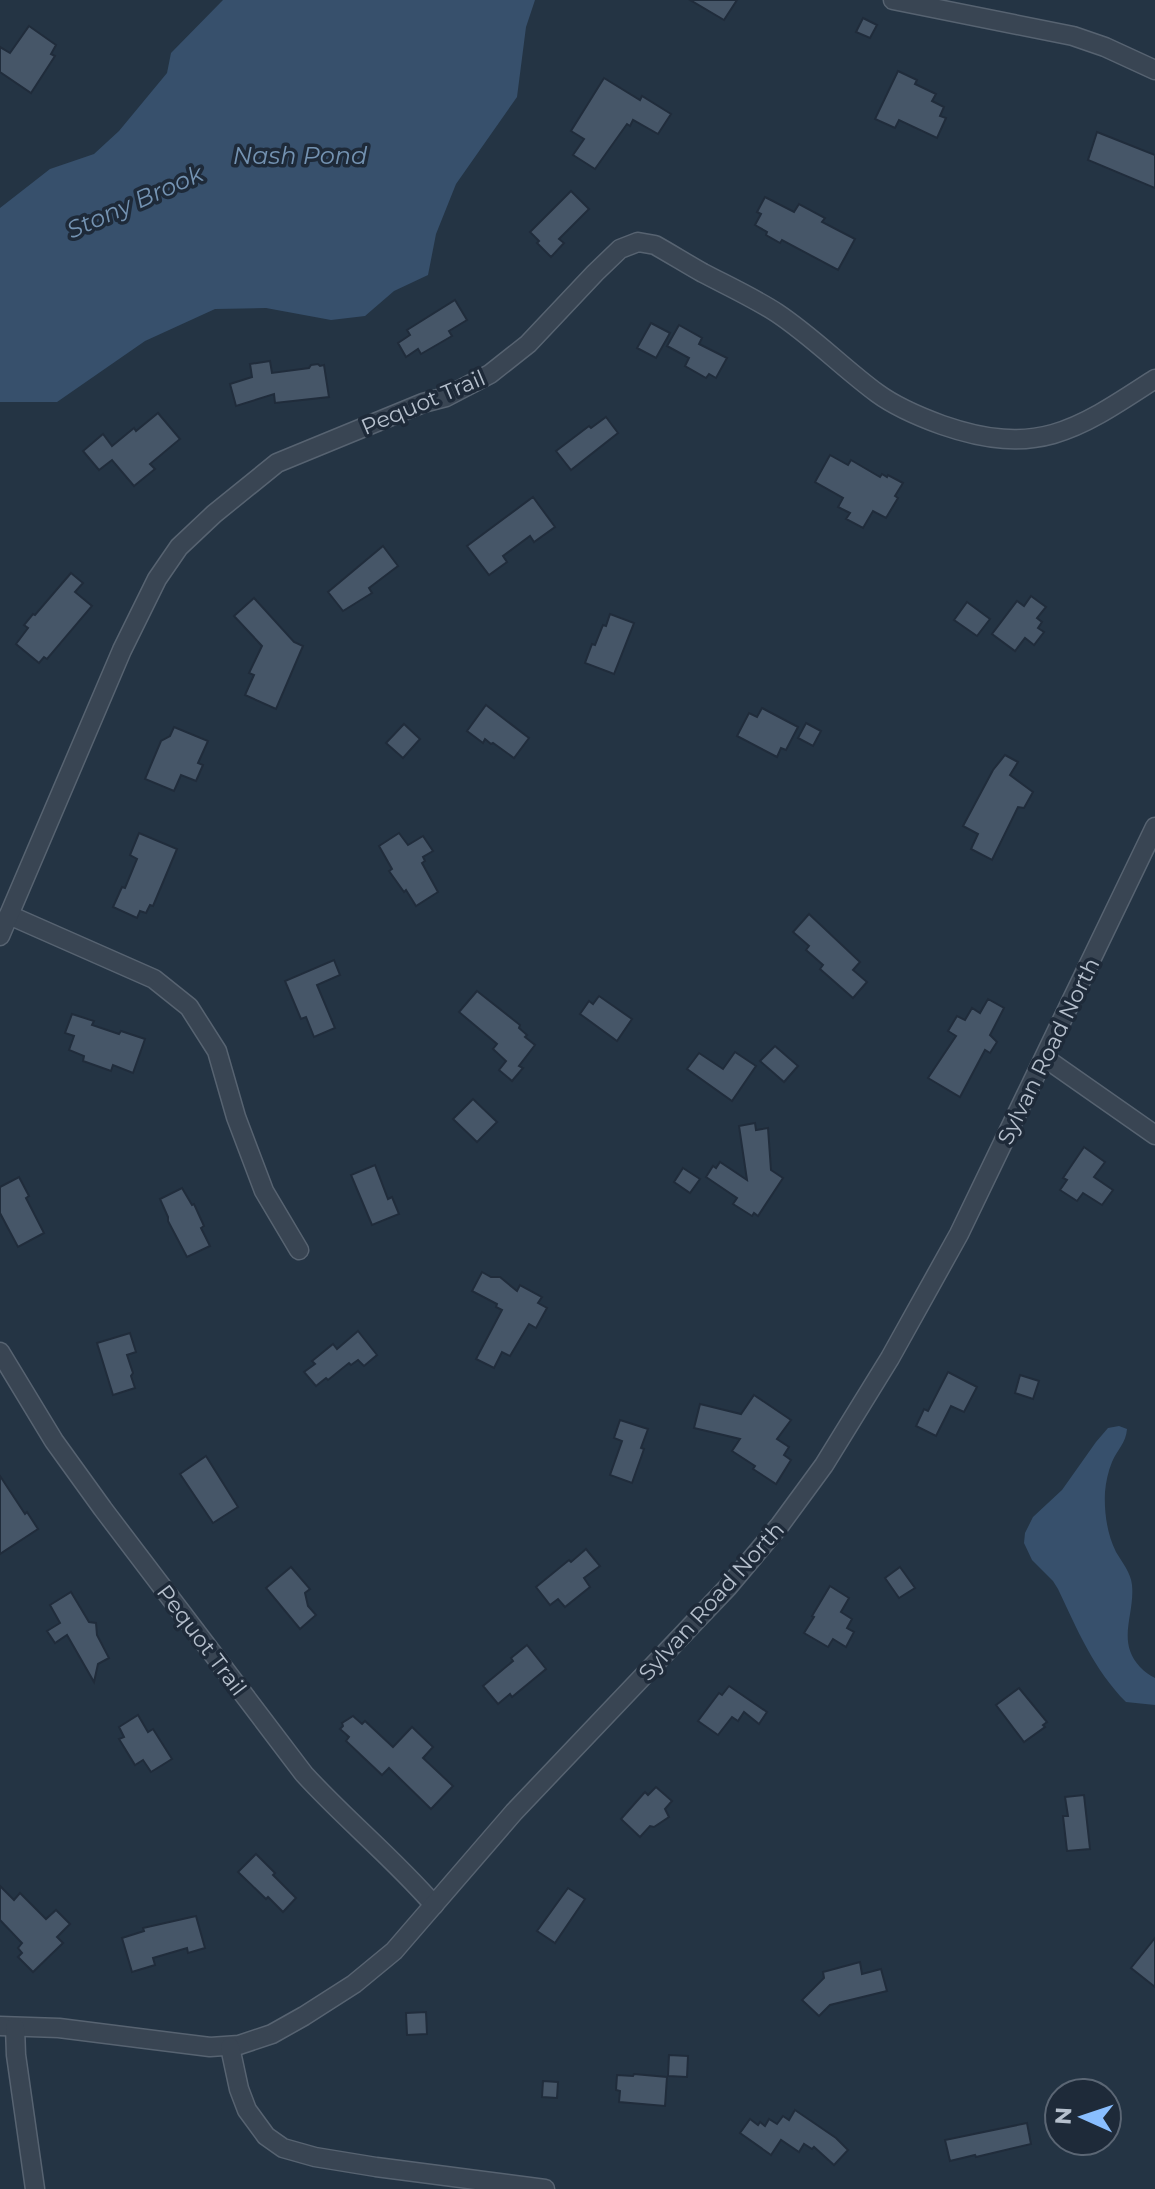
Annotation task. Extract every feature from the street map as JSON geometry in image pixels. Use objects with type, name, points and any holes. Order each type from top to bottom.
[{"type":"street","points":[[893,0],[921,3],[1073,36],[1155,70]]},
{"type":"street","name":"Pequot Trail","points":[[0,936],[122,650],[157,579],[179,547],[277,463],[423,403],[446,397],[490,374],[528,344],[605,262],[630,244],[642,242],[655,245],[778,313],[878,394],[900,406],[932,421],[984,437],[1025,439],[1080,426],[1155,379]]},
{"type":"street","name":"Sylvan Road North","points":[[8,2026],[84,2031],[201,2047],[230,2047],[272,2034],[304,2016],[354,1984],[394,1951],[514,1812],[709,1609],[758,1553],[802,1497],[840,1441],[934,1281],[1155,827]]},
{"type":"street","points":[[9,915],[154,979],[189,1007],[217,1051],[236,1117],[264,1191],[299,1250]]},
{"type":"street","points":[[1045,1058],[1155,1135]]},
{"type":"street","name":"Pequot Trail","points":[[0,1352],[62,1452],[296,1764],[434,1905]]},
{"type":"street","points":[[8,2026],[16,2055],[35,2189]]},
{"type":"street","points":[[230,2047],[247,2110],[266,2136],[283,2148],[376,2167],[545,2189]]},
{"type":"water","name":"Nash Pond","points":[[223,0],[535,0],[526,27],[517,97],[456,184],[436,234],[428,275],[394,291],[365,316],[331,320],[266,308],[215,309],[145,341],[57,402],[0,402],[0,208],[50,169],[94,154],[119,131],[167,73],[171,53]]},
{"type":"water","points":[[1119,1426],[1127,1429],[1108,1473],[1106,1515],[1113,1545],[1131,1581],[1129,1647],[1140,1667],[1155,1678],[1155,1705],[1126,1702],[1115,1690],[1087,1648],[1058,1589],[1032,1560],[1024,1543],[1033,1517],[1062,1490],[1108,1428]]},
{"type":"building","points":[[690,0],[737,0],[724,20]]},
{"type":"building","points":[[863,18],[877,25],[870,38],[856,32]]},
{"type":"building","points":[[29,26],[56,45],[51,54],[55,56],[31,93],[0,72],[0,47],[10,53]]},
{"type":"building","points":[[898,71],[936,94],[932,101],[944,107],[940,116],[946,118],[937,138],[899,120],[895,128],[875,119]]},
{"type":"building","points":[[604,78],[671,114],[658,134],[633,120],[630,126],[627,124],[595,169],[573,155],[584,139],[571,131]]},
{"type":"building","points":[[1097,132],[1155,155],[1155,188],[1088,160]]},
{"type":"building","points":[[571,191],[589,209],[559,239],[564,243],[551,257],[530,232]]},
{"type":"building","points":[[765,197],[794,212],[799,204],[825,218],[822,222],[855,239],[838,270],[782,240],[780,243],[755,225],[761,214],[757,212]]},
{"type":"building","points":[[455,300],[467,320],[449,331],[452,336],[421,354],[418,349],[406,357],[398,343],[410,335],[407,330]]},
{"type":"building","points":[[651,323],[670,333],[656,358],[637,348]]},
{"type":"building","points":[[679,325],[702,338],[699,344],[727,358],[716,378],[709,374],[706,378],[685,366],[689,358],[667,346]]},
{"type":"building","points":[[270,361],[272,373],[324,365],[329,397],[275,403],[274,394],[236,406],[230,384],[252,377],[250,364]]},
{"type":"building","points":[[158,413],[180,439],[150,464],[155,469],[134,486],[112,460],[99,470],[83,451],[103,434],[112,446]]},
{"type":"building","points":[[606,417],[618,433],[571,470],[556,451]]},
{"type":"building","points":[[830,455],[848,465],[851,460],[880,477],[882,474],[888,475],[903,483],[886,518],[873,511],[863,528],[846,519],[850,513],[838,507],[843,498],[815,482]]},
{"type":"building","points":[[533,497],[555,527],[534,542],[530,536],[503,556],[507,562],[489,575],[467,546]]},
{"type":"building","points":[[383,546],[398,566],[369,588],[372,593],[343,611],[328,592]]},
{"type":"building","points":[[71,573],[83,583],[75,592],[92,606],[47,659],[44,657],[39,663],[16,644],[28,628],[24,625]]},
{"type":"building","points":[[1031,596],[1046,607],[1037,618],[1042,622],[1038,628],[1044,632],[1034,645],[1025,638],[1015,651],[992,634],[1017,601],[1024,606]]},
{"type":"building","points":[[254,598],[294,642],[303,646],[276,709],[245,695],[254,675],[249,673],[262,646],[234,616]]},
{"type":"building","points":[[967,602],[990,619],[977,636],[954,620]]},
{"type":"building","points":[[610,614],[634,623],[614,674],[585,663]]},
{"type":"building","points":[[486,705],[529,738],[514,758],[493,743],[485,739],[483,743],[467,731]]},
{"type":"building","points":[[762,708],[798,727],[786,750],[781,748],[777,757],[737,736],[749,713],[757,717]]},
{"type":"building","points":[[806,723],[821,731],[813,746],[798,738]]},
{"type":"building","points":[[404,724],[420,739],[403,758],[386,743]]},
{"type":"building","points":[[174,727],[208,741],[198,763],[203,765],[196,781],[181,775],[174,791],[145,779],[161,741],[170,736]]},
{"type":"building","points":[[1005,755],[1018,762],[1010,775],[1033,792],[1024,808],[1018,807],[992,860],[971,849],[978,834],[963,826],[993,770]]},
{"type":"building","points":[[139,833],[177,849],[153,906],[150,905],[146,913],[140,911],[137,918],[113,907],[137,859],[130,855]]},
{"type":"building","points":[[399,833],[408,845],[423,836],[433,851],[423,857],[425,861],[422,863],[438,892],[416,906],[389,871],[392,869],[379,846]]},
{"type":"building","points":[[809,914],[860,962],[853,970],[867,982],[853,998],[820,969],[823,965],[806,950],[809,946],[793,932]]},
{"type":"building","points":[[334,960],[340,975],[317,985],[335,1028],[314,1037],[306,1017],[301,1019],[285,981]]},
{"type":"building","points":[[477,991],[520,1025],[519,1028],[527,1035],[525,1037],[535,1045],[512,1081],[499,1070],[506,1061],[493,1049],[497,1044],[459,1012]]},
{"type":"building","points":[[599,996],[632,1019],[617,1041],[580,1014],[589,1001],[593,1004]]},
{"type":"building","points":[[988,999],[1004,1008],[990,1035],[997,1042],[990,1053],[985,1050],[960,1097],[928,1078],[956,1036],[948,1031],[957,1016],[965,1020],[972,1008],[980,1013]]},
{"type":"building","points":[[72,1014],[94,1021],[92,1025],[145,1039],[133,1073],[113,1065],[111,1071],[83,1061],[84,1056],[69,1050],[74,1036],[65,1033]]},
{"type":"building","points":[[775,1046],[798,1066],[784,1082],[760,1061]]},
{"type":"building","points":[[735,1052],[756,1066],[732,1101],[687,1069],[699,1053],[723,1069]]},
{"type":"building","points":[[473,1099],[497,1122],[477,1142],[453,1119]]},
{"type":"building","points":[[755,1123],[756,1130],[768,1128],[771,1170],[783,1178],[758,1216],[754,1213],[752,1216],[733,1204],[737,1198],[706,1177],[720,1162],[747,1180],[739,1126]]},
{"type":"building","points":[[1084,1147],[1105,1162],[1094,1177],[1113,1190],[1102,1205],[1083,1193],[1077,1201],[1060,1190],[1067,1180],[1063,1178]]},
{"type":"building","points":[[375,1165],[388,1199],[392,1197],[399,1214],[372,1225],[351,1175]]},
{"type":"building","points":[[683,1168],[700,1179],[690,1193],[674,1182]]},
{"type":"building","points":[[19,1177],[44,1233],[18,1247],[0,1213],[0,1187]]},
{"type":"building","points":[[182,1188],[194,1204],[210,1246],[187,1257],[160,1199]]},
{"type":"building","points":[[482,1272],[491,1277],[500,1277],[517,1291],[520,1285],[542,1297],[538,1303],[547,1308],[536,1328],[529,1324],[510,1356],[502,1352],[494,1368],[476,1359],[502,1310],[472,1291]]},
{"type":"building","points":[[358,1331],[377,1355],[364,1366],[358,1360],[351,1365],[349,1363],[316,1386],[304,1372],[315,1364],[312,1361],[333,1344],[337,1349]]},
{"type":"building","points":[[130,1333],[136,1352],[127,1355],[135,1388],[113,1395],[97,1343]]},
{"type":"building","points":[[948,1372],[977,1387],[964,1412],[951,1406],[936,1436],[916,1426],[924,1409],[928,1411]]},
{"type":"building","points":[[1020,1375],[1039,1381],[1033,1399],[1015,1393]]},
{"type":"building","points":[[754,1395],[791,1420],[777,1439],[789,1447],[784,1455],[791,1460],[776,1484],[732,1451],[740,1439],[694,1428],[700,1404],[741,1414]]},
{"type":"building","points":[[620,1420],[648,1429],[632,1483],[610,1475],[622,1441],[614,1438]]},
{"type":"building","points":[[206,1456],[238,1507],[213,1523],[180,1474]]},
{"type":"building","points":[[0,1476],[38,1529],[0,1554]]},
{"type":"building","points":[[586,1549],[600,1566],[584,1578],[590,1587],[565,1607],[558,1599],[550,1605],[536,1587]]},
{"type":"building","points":[[291,1567],[310,1589],[305,1593],[308,1606],[316,1615],[300,1629],[266,1588]]},
{"type":"building","points":[[900,1567],[915,1588],[899,1598],[885,1578]]},
{"type":"building","points":[[830,1586],[849,1598],[841,1612],[852,1619],[847,1628],[854,1632],[846,1647],[833,1639],[828,1647],[804,1633]]},
{"type":"building","points":[[71,1592],[89,1622],[96,1623],[97,1635],[109,1658],[98,1664],[94,1682],[67,1635],[55,1643],[47,1631],[60,1623],[50,1605]]},
{"type":"building","points":[[527,1645],[546,1669],[512,1697],[510,1694],[498,1704],[483,1686]]},
{"type":"building","points":[[729,1686],[767,1712],[759,1724],[744,1712],[738,1721],[732,1717],[718,1735],[698,1721],[719,1693],[722,1695]]},
{"type":"building","points":[[1019,1688],[1047,1722],[1043,1725],[1045,1727],[1024,1742],[996,1705]]},
{"type":"building","points":[[138,1715],[148,1732],[153,1729],[172,1759],[151,1772],[143,1760],[135,1765],[119,1739],[124,1737],[119,1727]]},
{"type":"building","points":[[353,1716],[362,1724],[365,1721],[393,1747],[412,1727],[433,1747],[423,1758],[453,1786],[431,1809],[389,1768],[382,1775],[346,1741],[349,1737],[340,1729],[342,1723]]},
{"type":"building","points":[[656,1787],[672,1801],[665,1809],[669,1817],[654,1827],[650,1826],[640,1837],[621,1819],[645,1792],[648,1795]]},
{"type":"building","points":[[1084,1795],[1090,1849],[1067,1851],[1063,1816],[1068,1816],[1065,1797]]},
{"type":"building","points":[[256,1854],[296,1898],[283,1912],[238,1872]]},
{"type":"building","points":[[0,1886],[14,1900],[20,1893],[46,1919],[56,1910],[70,1924],[57,1937],[63,1943],[33,1972],[18,1957],[22,1953],[18,1948],[22,1943],[0,1920]]},
{"type":"building","points":[[568,1888],[585,1899],[555,1943],[537,1931]]},
{"type":"building","points":[[196,1916],[205,1948],[188,1953],[187,1948],[153,1958],[155,1965],[132,1972],[122,1938],[144,1931],[143,1928]]},
{"type":"building","points":[[1155,1938],[1155,1987],[1131,1968]]},
{"type":"building","points":[[860,1962],[862,1974],[881,1969],[887,1991],[830,2005],[819,2016],[802,2000],[824,1978],[823,1972]]},
{"type":"building","points":[[426,2012],[427,2034],[407,2035],[406,2013]]},
{"type":"building","points":[[669,2055],[688,2056],[687,2077],[668,2076]]},
{"type":"building","points":[[617,2075],[667,2077],[665,2106],[619,2102]]},
{"type":"building","points":[[543,2081],[558,2082],[557,2098],[542,2097]]},
{"type":"building","points":[[795,2110],[848,2150],[834,2165],[814,2147],[812,2149],[804,2144],[799,2152],[781,2140],[771,2155],[740,2133],[750,2119],[758,2125],[760,2122],[765,2126],[769,2119],[777,2124],[783,2116],[789,2120]]},
{"type":"building","points":[[1027,2123],[1031,2144],[950,2161],[945,2140]]},
{"type":"water label","name":"Stony Brook","points":[[135,202]]}]
